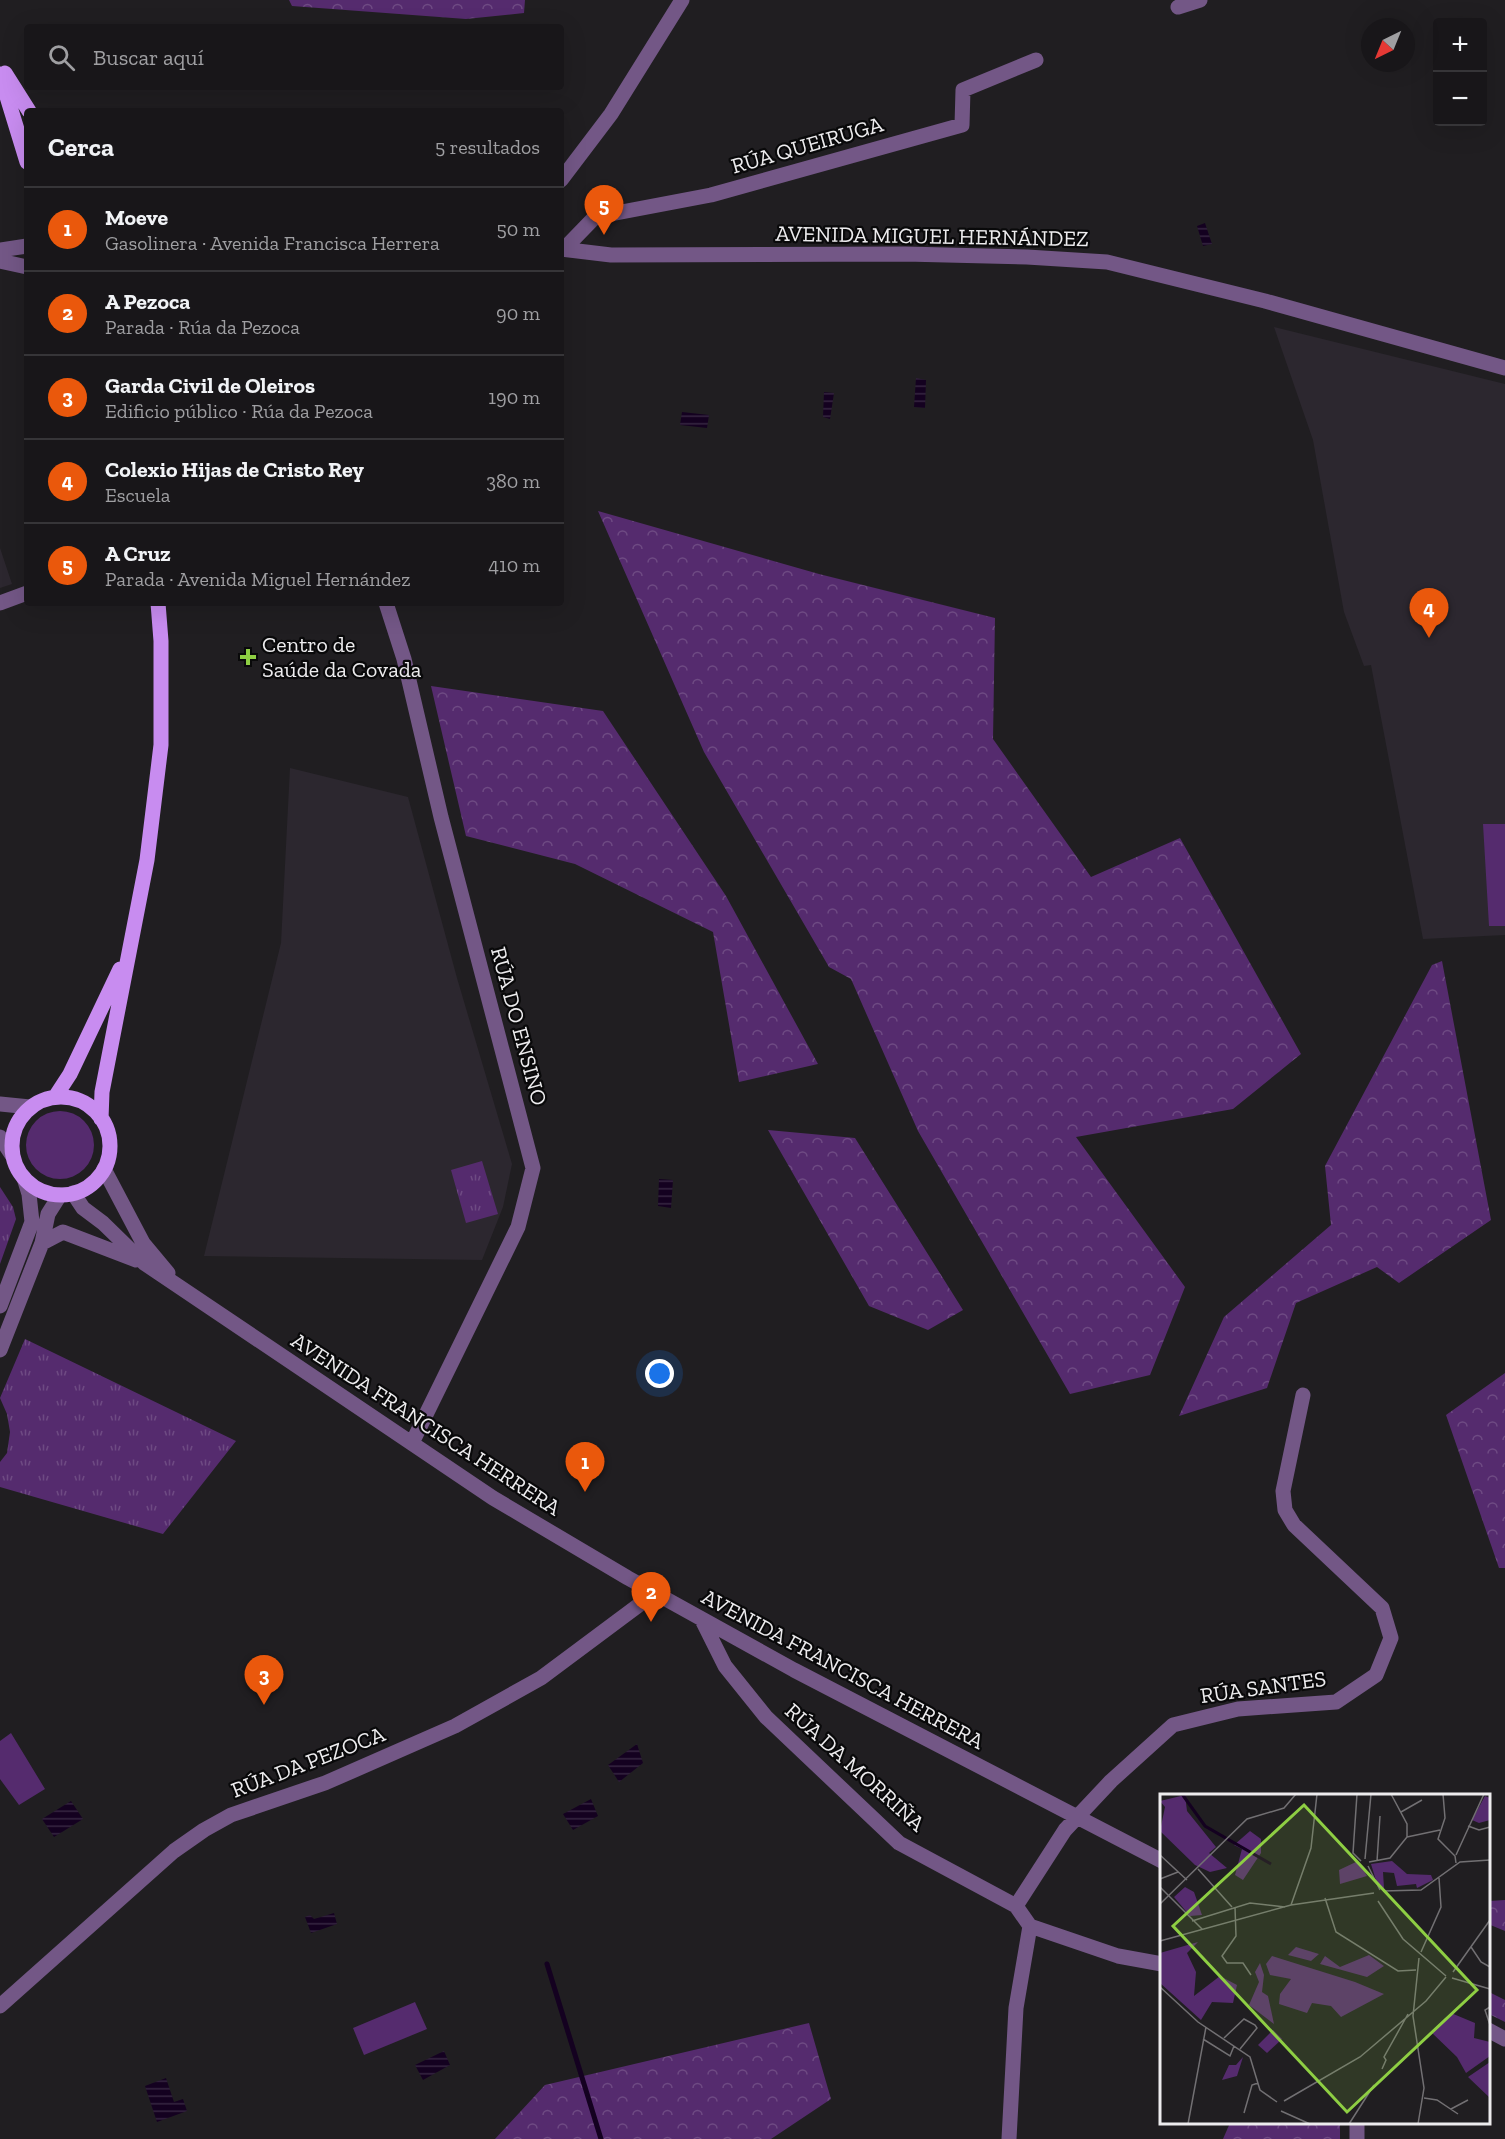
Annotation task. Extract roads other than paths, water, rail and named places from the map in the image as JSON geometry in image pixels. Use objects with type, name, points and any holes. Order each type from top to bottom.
[{"type":"main road","points":[[0,67],[27,108]]},
{"type":"main road","points":[[0,74],[24,152]]},
{"type":"main road","points":[[101,1119],[102,1092],[147,860],[161,745],[161,641],[158,606]]},
{"type":"main road","points":[[55,1097],[70,1074],[128,953]]},
{"type":"main road","points":[[55,1097],[81,1101],[92,1109],[101,1119],[107,1131],[109,1144],[104,1170],[96,1180],[85,1188],[66,1194],[46,1193],[34,1187],[24,1178],[12,1155],[15,1128],[21,1117],[30,1107],[55,1097]]},
{"type":"street","points":[[564,176],[611,114],[682,0]]},
{"type":"street","points":[[1178,7],[1200,0]]},
{"type":"street","name":"RÚA QUEIRUGA","points":[[564,247],[595,217],[711,195],[962,125],[963,90],[1036,60]]},
{"type":"street","points":[[0,250],[24,246]]},
{"type":"street","name":"AVENIDA MIGUEL HERNÁNDEZ","points":[[564,249],[611,255],[905,254],[1027,257],[1107,262],[1265,301],[1505,368]]},
{"type":"street","points":[[0,261],[24,266]]},
{"type":"street","points":[[0,603],[24,594]]},
{"type":"street","name":"RÚA DO ENSINO","points":[[387,606],[404,659],[441,817],[533,1168],[518,1227],[412,1443]]},
{"type":"street","points":[[0,1104],[30,1107]]},
{"type":"street","points":[[0,1137],[12,1155]]},
{"type":"street","name":"AVENIDA FRANCISCA HERRERA","points":[[104,1170],[143,1243],[179,1288]]},
{"type":"street","points":[[0,1306],[32,1222],[29,1194],[24,1178]]},
{"type":"street","points":[[0,1350],[42,1243],[48,1214],[66,1194]]},
{"type":"street","name":"AVENIDA FRANCISCA HERRERA","points":[[66,1194],[103,1223],[144,1263],[179,1288],[493,1498],[702,1620],[794,1670],[1160,1860]]},
{"type":"street","name":"AVENIDA FRANCISCA HERRERA","points":[[42,1243],[63,1233],[144,1263]]},
{"type":"street","name":"RÚA SANTES","points":[[1077,1817],[1111,1781],[1173,1725],[1238,1709],[1336,1702],[1376,1675],[1391,1638],[1382,1608],[1294,1525],[1286,1510],[1283,1491],[1303,1395]]},
{"type":"street","name":"RÚA DA PEZOCA","points":[[0,2006],[174,1851],[204,1830],[231,1815],[325,1783],[455,1726],[541,1678],[655,1593]]},
{"type":"street","name":"RÚA DA MORRIÑA","points":[[702,1620],[725,1666],[766,1717],[899,1843],[1016,1906],[1030,1926]]},
{"type":"street","points":[[1016,1906],[1065,1830],[1077,1817]]},
{"type":"street","points":[[1009,2139],[1016,2008],[1030,1926],[1118,1956],[1160,1964]]},
{"type":"street","points":[[1490,2031],[1505,2039]]},
{"type":"waterway","points":[[547,1964],[601,2139]]},
{"type":"place","name":"A Cruz","points":[[604,235]]},
{"type":"place","name":"Colexio Hijas de Cristo Rey","points":[[1429,638]]},
{"type":"place","name":"Centro de Saúde da Covada","points":[[248,657]]},
{"type":"place","name":"Moeve","points":[[585,1492]]},
{"type":"place","name":"A Pezoca","points":[[651,1622]]},
{"type":"place","name":"Garda Civil de Oleiros","points":[[264,1705]]}]
